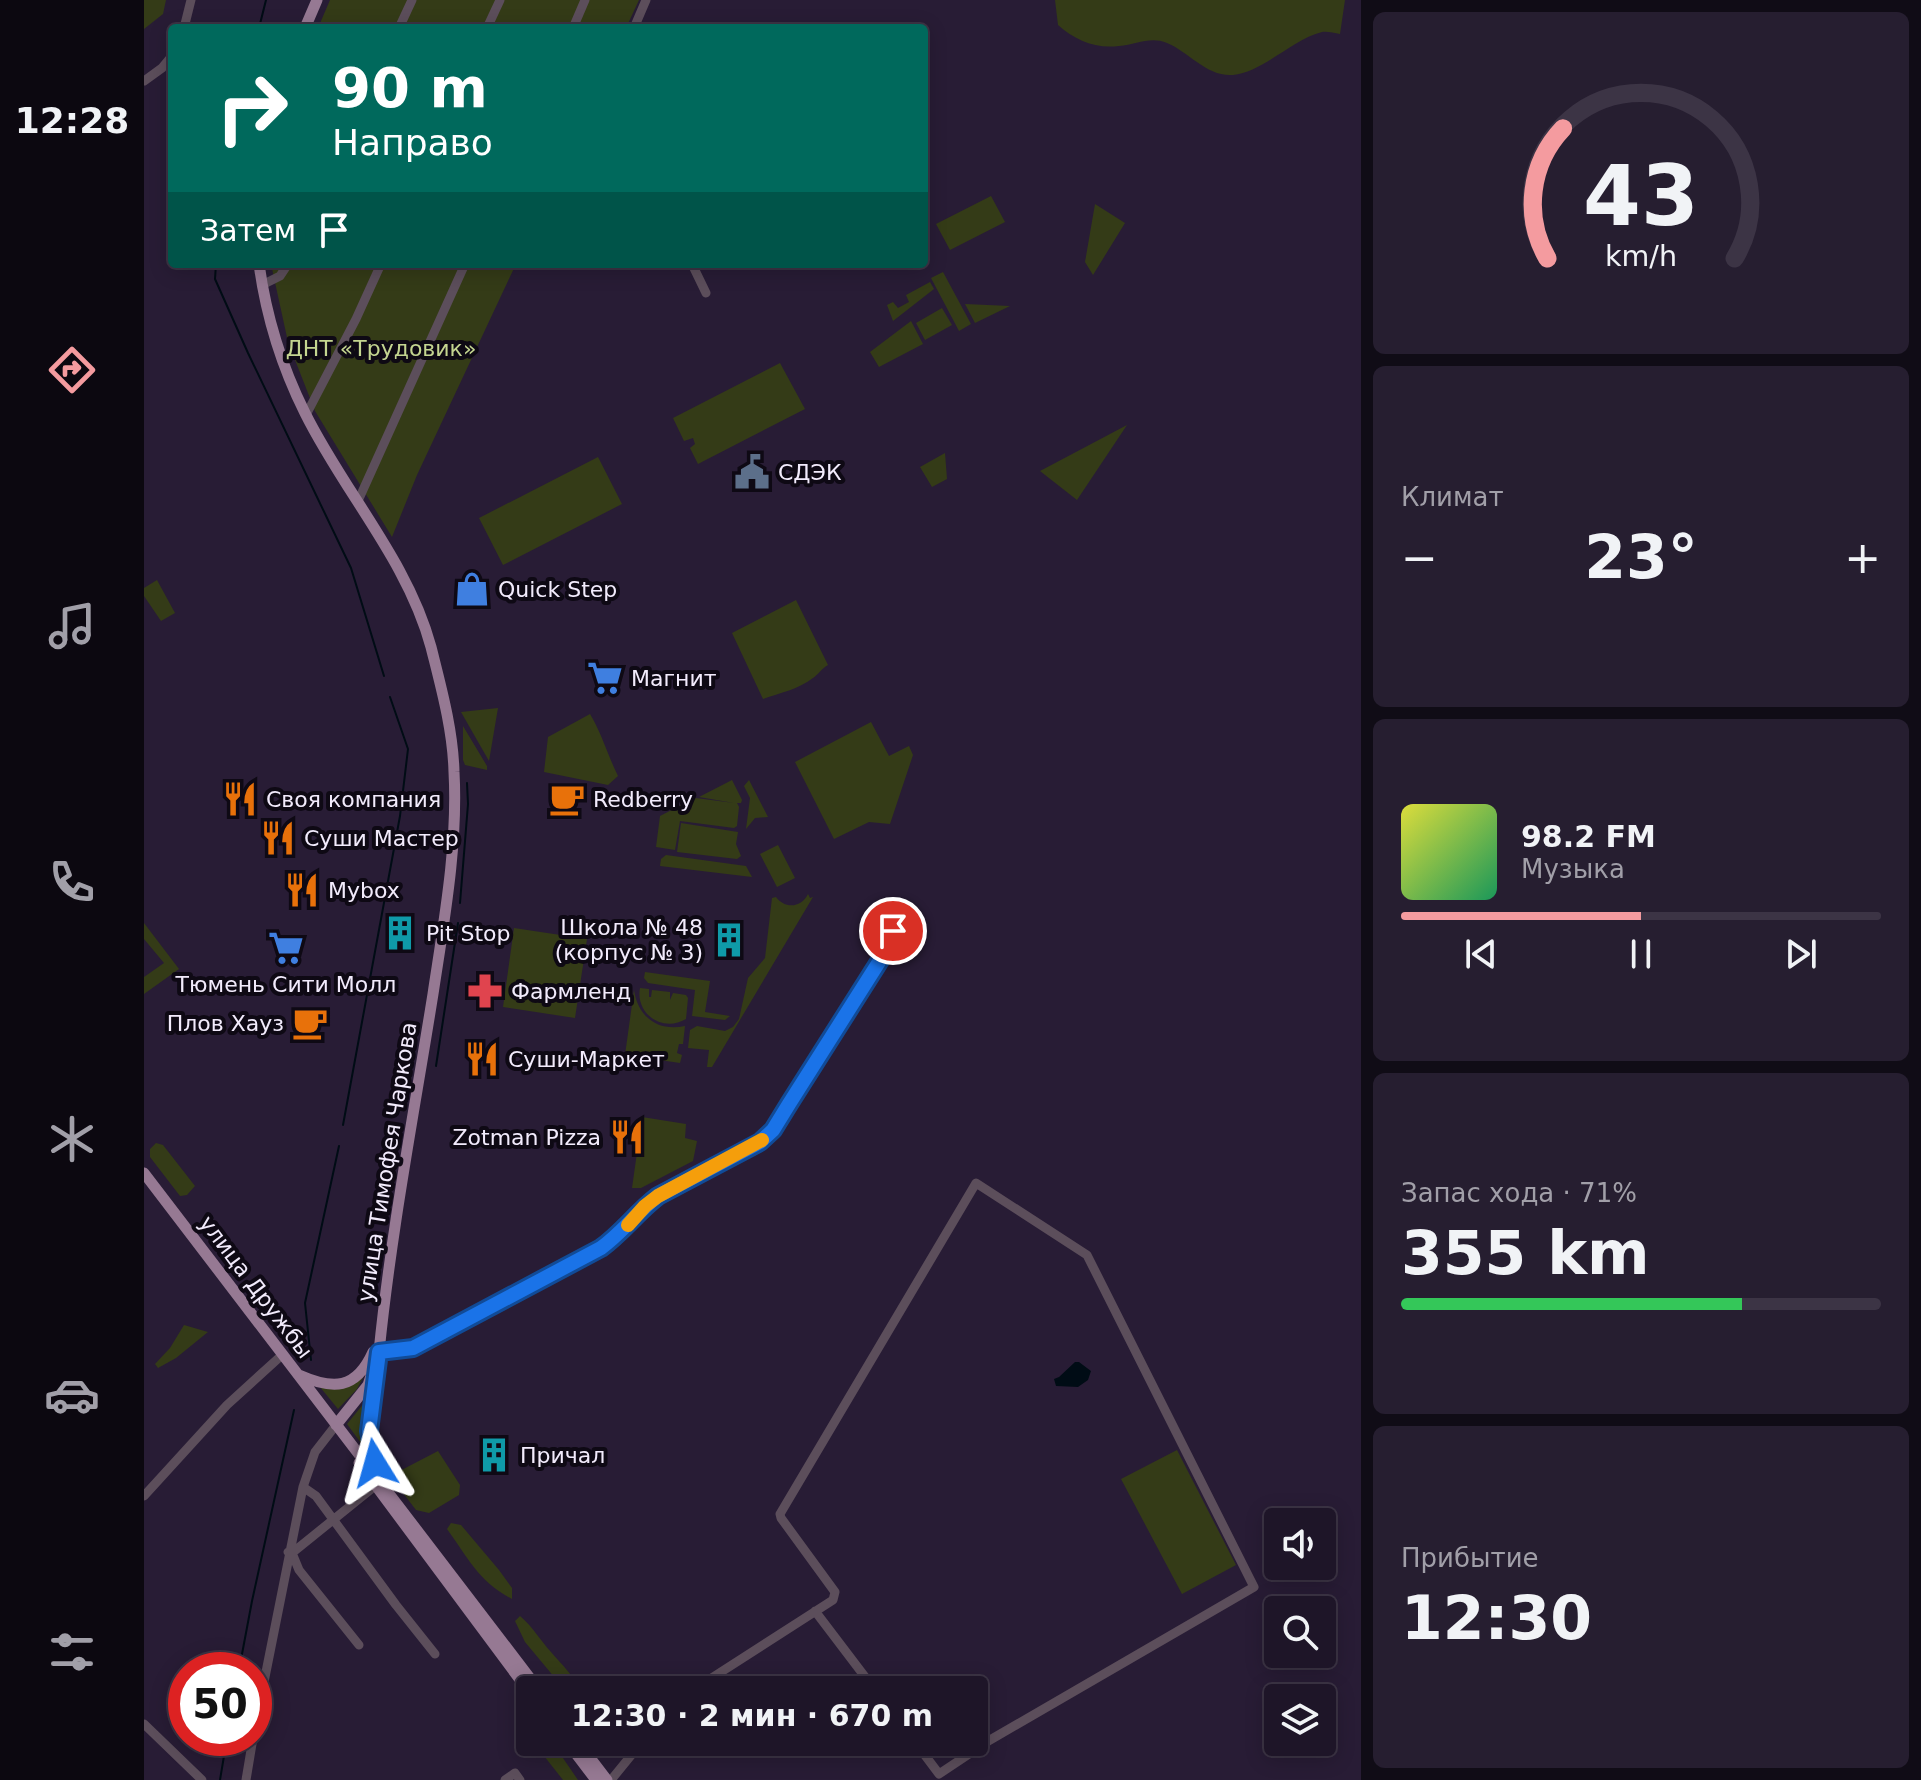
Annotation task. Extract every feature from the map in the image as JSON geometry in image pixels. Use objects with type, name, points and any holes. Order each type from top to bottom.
[{"type":"main road","points":[[307,24],[317,0]]},
{"type":"main road","name":"улица Тимофея Чаркова","points":[[260,268],[286,369],[306,415],[404,581],[430,645],[447,716],[454,770],[455,806],[445,911],[379,1352],[368,1385],[336,1425]]},
{"type":"main road","name":"улица Дружбы","points":[[144,1173],[481,1620]]},
{"type":"main road","points":[[297,1374],[327,1385],[346,1383],[366,1366],[382,1329]]},
{"type":"main road","points":[[378,1484],[369,1431],[379,1352]]},
{"type":"main road","points":[[481,1620],[527,1676]]},
{"type":"main road","points":[[481,1620],[519,1676]]},
{"type":"main road","points":[[578,1756],[596,1780]]},
{"type":"main road","points":[[589,1756],[609,1780]]},
{"type":"street","points":[[185,24],[191,0]]},
{"type":"street","points":[[401,24],[412,0]]},
{"type":"street","points":[[489,24],[500,0]]},
{"type":"street","points":[[575,24],[585,0]]},
{"type":"street","points":[[636,24],[646,0]]},
{"type":"street","points":[[144,81],[168,61]]},
{"type":"street","points":[[262,285],[280,276],[285,268]]},
{"type":"street","points":[[306,415],[379,268]]},
{"type":"street","points":[[358,501],[463,268]]},
{"type":"street","points":[[694,268],[706,293]]},
{"type":"street","points":[[379,1352],[413,1348],[601,1248],[620,1234],[658,1196],[760,1142],[773,1130],[891,943],[893,931]]},
{"type":"street","points":[[715,1676],[833,1600],[835,1592],[780,1514],[976,1183],[1087,1255],[1254,1587],[988,1741]]},
{"type":"street","points":[[144,1496],[227,1405],[282,1355]]},
{"type":"street","points":[[270,1652],[303,1487],[315,1452],[336,1425]]},
{"type":"street","points":[[290,1553],[378,1484]]},
{"type":"street","points":[[303,1487],[316,1496],[435,1654]]},
{"type":"street","points":[[290,1553],[299,1570],[359,1645]]},
{"type":"street","points":[[815,1611],[864,1676]]},
{"type":"street","points":[[144,1724],[202,1780]]},
{"type":"street","points":[[246,1780],[250,1756]]},
{"type":"street","points":[[609,1780],[630,1756]]},
{"type":"street","points":[[926,1756],[939,1774],[966,1756]]},
{"type":"street","points":[[505,1780],[515,1773],[520,1780]]},
{"type":"green space","points":[[144,0],[166,0],[163,14],[144,29]]},
{"type":"green space","points":[[330,0],[639,0],[628,24],[320,24]]},
{"type":"green space","points":[[1055,0],[1345,0],[1340,34],[1324,32],[1311,36],[1244,73],[1224,75],[1161,41],[1110,47],[1086,42],[1058,25]]},
{"type":"green space","points":[[991,196],[1005,222],[950,250],[936,224]]},
{"type":"green space","points":[[1095,204],[1125,223],[1093,275],[1085,262]]},
{"type":"green space","name":"ДНТ «Трудовик»","points":[[272,268],[514,268],[417,475],[392,537],[315,411],[288,342]]},
{"type":"green space","points":[[943,272],[971,324],[959,331],[931,278]]},
{"type":"green space","points":[[930,282],[934,289],[893,321],[887,305],[893,302],[898,308],[909,302],[906,295]]},
{"type":"green space","points":[[965,304],[1010,306],[975,323]]},
{"type":"green space","points":[[942,308],[952,325],[925,340],[916,323]]},
{"type":"green space","points":[[911,321],[923,344],[879,367],[870,352]]},
{"type":"green space","points":[[780,363],[805,409],[698,464],[690,448],[695,444],[693,438],[684,441],[673,418]]},
{"type":"green space","points":[[1127,425],[1077,500],[1040,471]]},
{"type":"green space","points":[[945,453],[947,479],[932,487],[920,467]]},
{"type":"green space","points":[[598,457],[622,504],[503,565],[479,518]]},
{"type":"green space","points":[[157,580],[175,613],[161,621],[144,596],[144,588]]},
{"type":"green space","points":[[796,600],[828,665],[802,685],[763,699],[732,633]]},
{"type":"green space","points":[[498,708],[489,761],[461,712]]},
{"type":"green space","points":[[590,714],[618,776],[608,785],[544,772],[548,737]]},
{"type":"green space","points":[[871,722],[889,756],[909,746],[913,755],[890,824],[869,822],[834,839],[795,762]]},
{"type":"green space","points":[[463,726],[487,766],[487,770],[465,765]]},
{"type":"green space","points":[[732,780],[742,800],[737,803],[737,826],[680,821],[675,850],[656,847],[660,816],[691,800],[691,810],[696,798],[734,803],[699,797]]},
{"type":"green space","points":[[749,780],[768,817],[755,818],[746,829],[750,798],[744,786]]},
{"type":"green space","points":[[681,823],[738,832],[736,844],[741,856],[737,859],[677,852]]},
{"type":"green space","points":[[778,845],[795,878],[777,887],[760,854]]},
{"type":"green space","points":[[666,855],[746,866],[752,877],[660,866],[661,859]]},
{"type":"green space","points":[[808,894],[810,898],[813,897],[712,1067],[707,1067],[709,1050],[688,1048],[690,1030],[697,1026],[725,1031],[733,1027],[739,1019],[748,978],[765,958],[772,898],[793,905]]},
{"type":"green space","points":[[144,923],[179,969],[144,994],[144,977],[164,963],[144,939]]},
{"type":"green space","points":[[514,928],[587,939],[575,1018],[503,1007]]},
{"type":"green space","points":[[645,972],[710,981],[705,1012],[730,1016],[725,1020],[692,1016],[695,990],[648,983],[644,978]]},
{"type":"green space","points":[[640,988],[649,989],[649,997],[652,990],[670,992],[670,1000],[673,993],[686,995],[686,1019],[668,1024],[652,1018],[642,1006]]},
{"type":"green space","points":[[634,990],[640,1008],[651,1020],[666,1027],[685,1026],[683,1044],[679,1044],[677,1053],[682,1055],[680,1063],[625,1055]]},
{"type":"green space","points":[[642,1117],[686,1124],[685,1138],[697,1141],[693,1161],[641,1188],[632,1188]]},
{"type":"green space","points":[[156,1143],[163,1145],[195,1186],[187,1195],[180,1196],[150,1157],[150,1149]]},
{"type":"green space","points":[[184,1325],[208,1332],[176,1358],[158,1368],[155,1364],[170,1348]]},
{"type":"green space","points":[[368,1368],[357,1389],[338,1409],[320,1387]]},
{"type":"green space","points":[[369,1397],[365,1435],[369,1454],[347,1424]]},
{"type":"green space","points":[[1177,1450],[1236,1565],[1182,1594],[1121,1479]]},
{"type":"green space","points":[[438,1451],[460,1485],[459,1495],[429,1513],[416,1510],[390,1476]]},
{"type":"green space","points":[[451,1523],[461,1525],[499,1570],[512,1588],[512,1599],[491,1585],[475,1568],[447,1529]]},
{"type":"green space","points":[[520,1616],[572,1676],[553,1676],[525,1642],[515,1621]]},
{"type":"green space","points":[[544,1756],[562,1756],[578,1780],[563,1780]]},
{"type":"shaded area","points":[[1075,1362],[1091,1371],[1088,1380],[1078,1387],[1056,1386],[1054,1379]]},
{"type":"waterway","points":[[260,24],[266,0]]},
{"type":"waterway","points":[[216,268],[215,279],[248,353],[351,568],[384,676]]},
{"type":"waterway","points":[[343,1125],[400,816],[408,749],[390,697]]},
{"type":"waterway","points":[[460,903],[467,783]]},
{"type":"waterway","points":[[436,1066],[458,923]]},
{"type":"waterway","points":[[311,1360],[305,1303],[339,1146]]},
{"type":"waterway","points":[[242,1652],[294,1410]]},
{"type":"waterway","points":[[220,1780],[224,1756]]},
{"type":"slow traffic","points":[[628,1225],[658,1196],[762,1140]]},
{"type":"place","name":"СДЭК","points":[[752,472]]},
{"type":"place","name":"Quick Step","points":[[472,589]]},
{"type":"place","name":"Магнит","points":[[605,678]]},
{"type":"place","name":"Своя компания","points":[[240,799]]},
{"type":"place","name":"Redberry","points":[[567,799]]},
{"type":"place","name":"Суши Мастер","points":[[278,838]]},
{"type":"place","name":"Mybox","points":[[302,890]]},
{"type":"place","name":"Pit Stop","points":[[400,933]]},
{"type":"place","name":"Школа № 48 (корпус № 3)","points":[[729,940]]},
{"type":"place","name":"Тюмень Сити Молл","points":[[286,948]]},
{"type":"place","name":"Фармленд","points":[[485,991]]},
{"type":"place","name":"Плов Хауз","points":[[310,1023]]},
{"type":"place","name":"Суши-Маркет","points":[[482,1059]]},
{"type":"place","name":"Zotman Pizza","points":[[627,1137]]},
{"type":"place","name":"Причал","points":[[494,1455]]},
{"type":"route","points":[[375,1463],[369,1431],[379,1352],[413,1348],[601,1248],[620,1234],[658,1196],[760,1142],[773,1130],[891,943],[893,931]]}]
